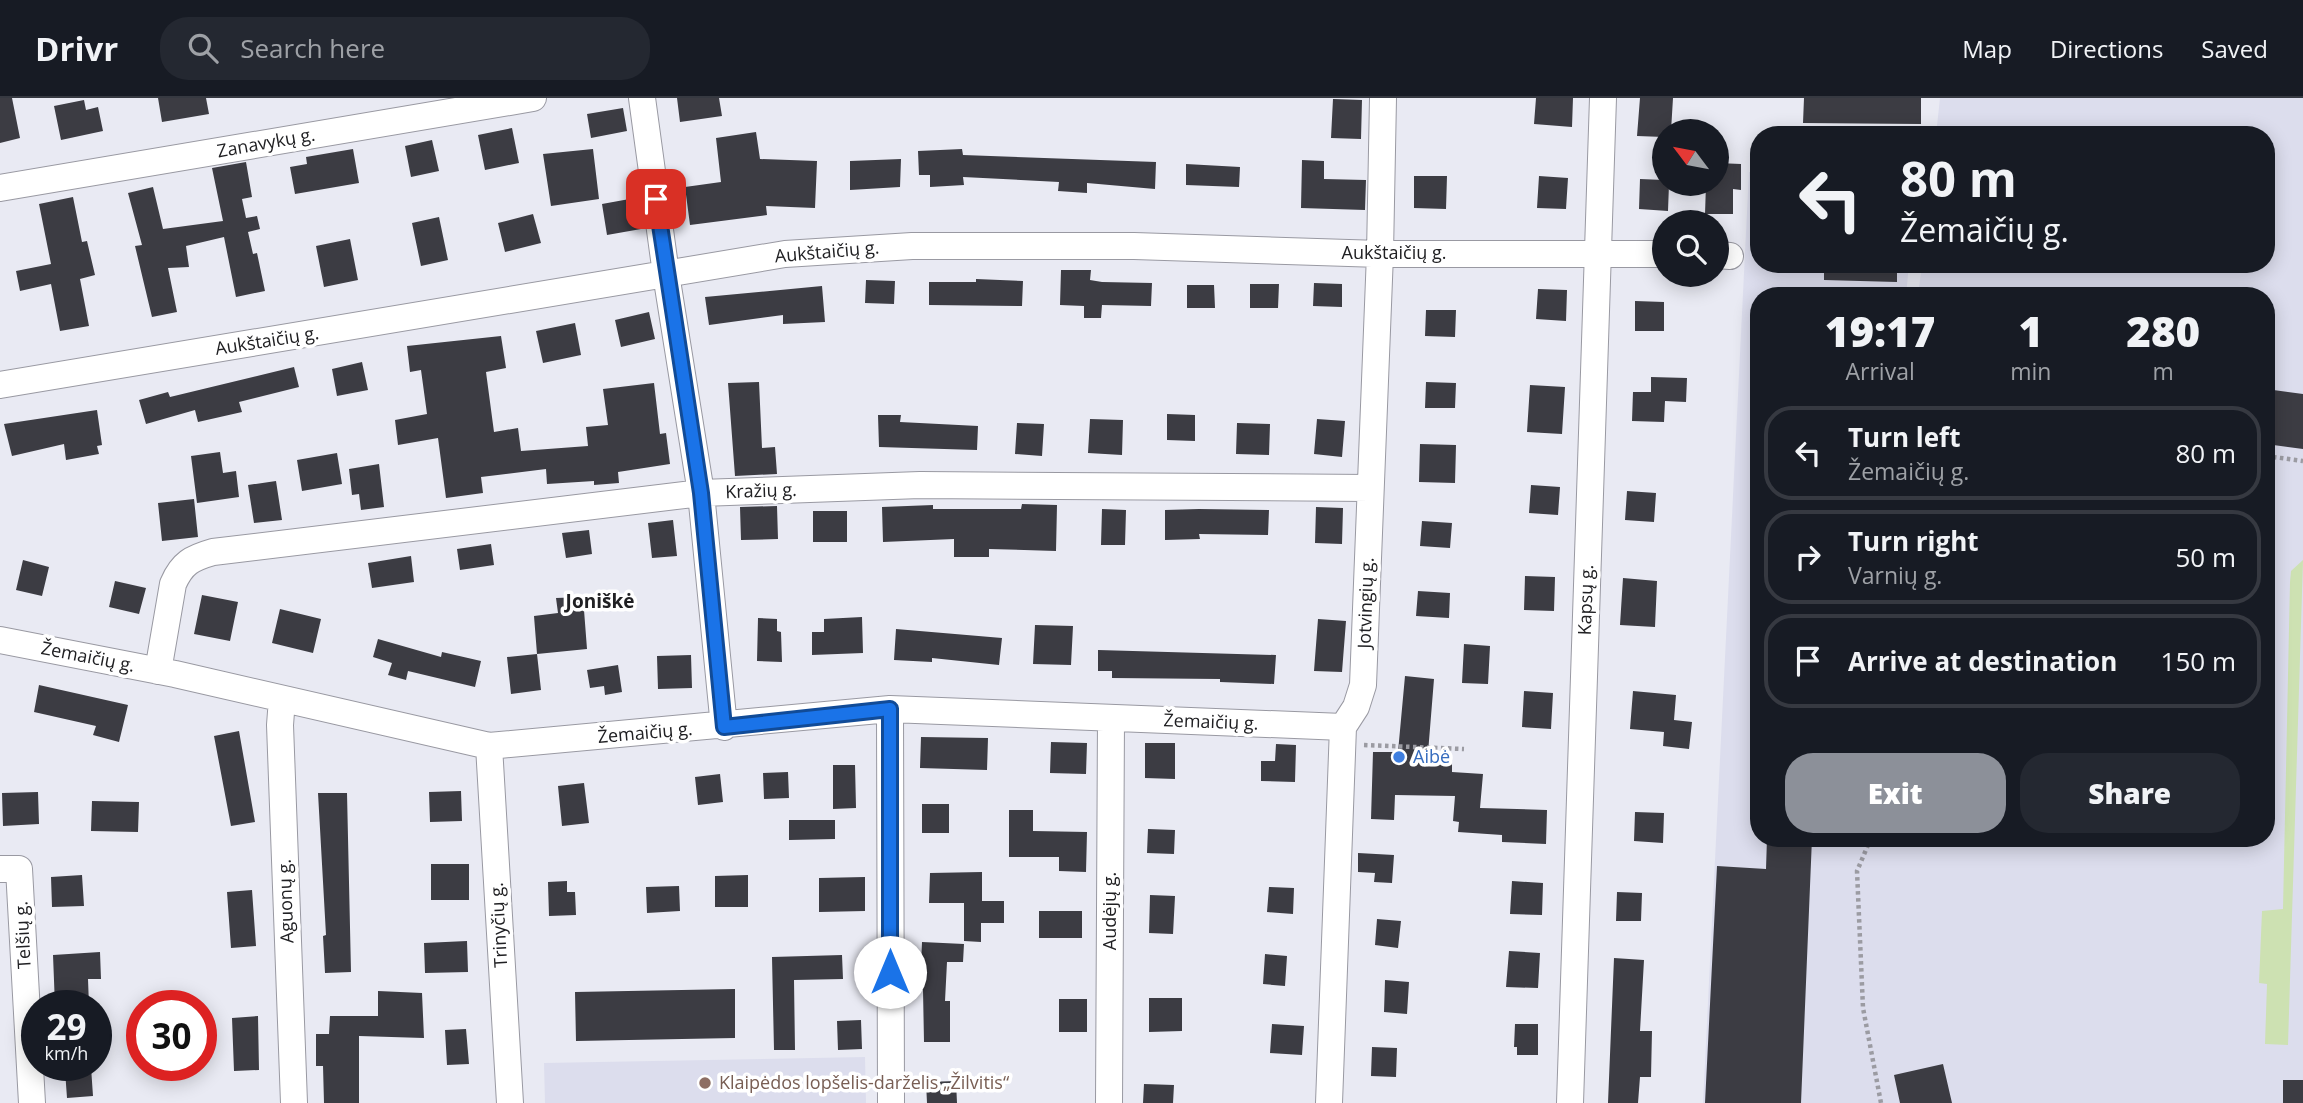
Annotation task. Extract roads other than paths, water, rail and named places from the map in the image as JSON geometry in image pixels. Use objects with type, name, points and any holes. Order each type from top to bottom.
[{"type":"street","name":"Zanavykų g.","points":[[0,188],[533,98]]},
{"type":"street","points":[[642,98],[666,274],[701,493],[724,727]]},
{"type":"street","name":"Jotvingių g.","points":[[1329,1103],[1342,736],[1363,685],[1380,254],[1383,98]]},
{"type":"street","name":"Kapsų g.","points":[[1570,1103],[1603,98]]},
{"type":"street","name":"Aukštaičių g.","points":[[0,385],[785,254],[912,246],[1134,246],[1380,254],[1652,254]]},
{"type":"street","name":"Kražių g.","points":[[158,671],[173,584],[190,559],[212,552],[701,493],[920,485],[1370,488]]},
{"type":"street","name":"Žemaičių g.","points":[[0,640],[158,671],[489,746],[724,727],[890,709],[1111,719],[1342,736]]},
{"type":"street","name":"Aguonų g.","points":[[282,699],[280,725],[294,1103]]},
{"type":"street","points":[[890,709],[891,1103]]},
{"type":"street","name":"Audėjų g.","points":[[1109,1103],[1111,719]]},
{"type":"street","name":"Trinyčių g.","points":[[489,746],[510,1103]]},
{"type":"street","name":"Telšių g.","points":[[0,869],[19,869],[32,1103]]},
{"type":"place","name":"Aibė","points":[[1399,757]]},
{"type":"place","name":"Klaipėdos lopšelis-darželis „Žilvitis“","points":[[705,1083]]},
{"type":"district","name":"Joniškė","points":[[600,601]]}]
